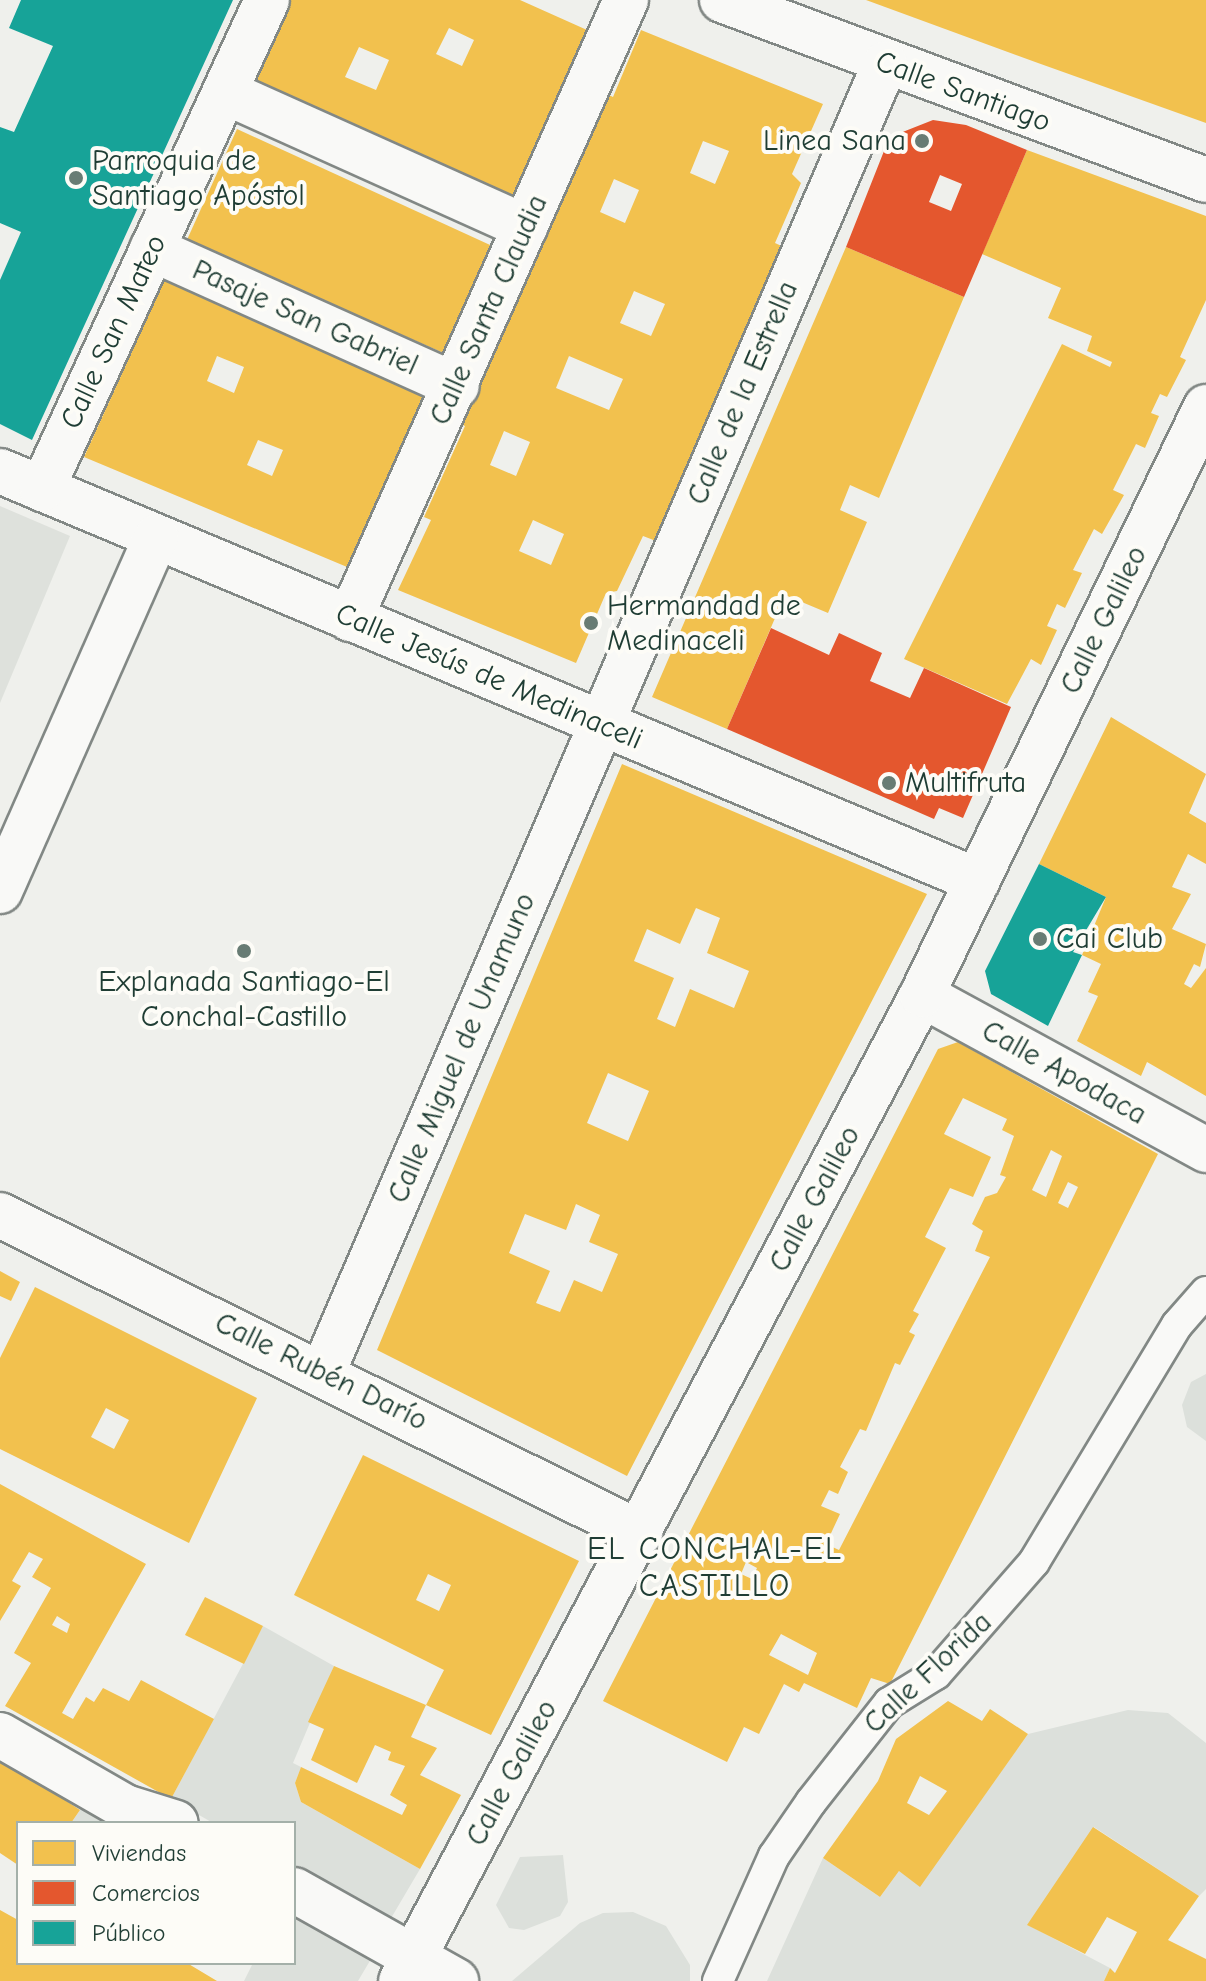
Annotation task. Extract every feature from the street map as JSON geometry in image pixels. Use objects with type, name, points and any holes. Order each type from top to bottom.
[{"type":"street","name":"Calle San Mateo","points":[[42,489],[267,0]]},
{"type":"street","name":"Calle Santa Claudia","points":[[350,619],[457,386],[626,0]]},
{"type":"street","name":"Calle Santiago","points":[[722,0],[885,64],[1206,180]]},
{"type":"street","name":"Calle de la Estrella","points":[[601,723],[885,64]]},
{"type":"street","points":[[225,92],[525,227]]},
{"type":"street","name":"Pasaje San Gabriel","points":[[152,249],[457,386]]},
{"type":"street","name":"Calle Galileo","points":[[408,1969],[922,995],[1206,407]]},
{"type":"street","name":"Calle Jesús de Medinaceli","points":[[0,471],[978,881]]},
{"type":"street","points":[[0,891],[156,537]]},
{"type":"street","name":"Calle Miguel de Unamuno","points":[[323,1372],[601,723]]},
{"type":"street","name":"Calle Apodaca","points":[[922,995],[1206,1150]]},
{"type":"street","name":"Calle Rubén Darío","points":[[0,1215],[323,1372],[640,1533]]},
{"type":"street","points":[[0,1735],[125,1807],[171,1820]]},
{"type":"street","points":[[296,1891],[408,1969],[456,1981]]},
{"type":"lane","name":"Calle Florida","points":[[718,1981],[774,1856],[811,1802],[889,1703],[936,1674],[1034,1562],[1177,1325],[1206,1292]]},
{"type":"shaded area","points":[[0,506],[70,536],[0,703]]},
{"type":"shaded area","points":[[1206,1374],[1206,1441],[1187,1427],[1182,1405],[1191,1382]]},
{"type":"shaded area","points":[[263,1626],[334,1666],[293,1763],[301,1767],[295,1783],[301,1802],[420,1869],[387,1925],[296,1871],[296,1821],[210,1821],[171,1799]]},
{"type":"shaded area","points":[[1128,1710],[1168,1713],[1206,1743],[1206,1889],[1199,1896],[1094,1827],[1028,1925],[1110,1968],[1104,1981],[767,1981],[823,1858],[880,1897],[899,1871],[976,1807],[1028,1734]]},
{"type":"shaded area","points":[[80,1810],[88,1811],[103,1821],[72,1821]]},
{"type":"shaded area","points":[[563,1855],[568,1902],[560,1916],[524,1930],[509,1928],[496,1905],[520,1857]]},
{"type":"shaded area","points":[[296,1911],[374,1954],[358,1981],[244,1981],[252,1965],[296,1965]]},
{"type":"shaded area","points":[[633,1912],[666,1926],[690,1965],[690,1981],[512,1981],[580,1923],[603,1913]]},
{"type":"building: Viviendas","points":[[289,0],[520,0],[596,34],[518,208],[249,89]],"holes":[[[449,28],[474,40],[462,66],[436,54]],[[359,47],[389,60],[376,90],[345,77]]]},
{"type":"building: Viviendas","points":[[866,0],[1206,0],[1206,123],[1038,63]]},
{"type":"building: Viviendas","points":[[641,30],[823,104],[792,174],[801,183],[775,243],[786,248],[656,541],[643,536],[617,591],[606,593],[576,663],[398,590],[431,520],[424,517],[465,426],[456,422],[560,184],[568,187],[607,94],[613,97]],"holes":[[[703,141],[729,151],[715,184],[690,173]],[[614,179],[639,190],[625,223],[600,212]],[[634,291],[665,304],[651,336],[620,323]],[[569,356],[623,379],[609,410],[556,388]],[[504,431],[530,442],[516,476],[490,465]],[[533,520],[564,534],[551,565],[519,551]]]},
{"type":"building: Viviendas","points":[[237,129],[501,250],[453,357],[186,242]]},
{"type":"building: Viviendas","points":[[1027,150],[1206,216],[1206,300],[1180,357],[1186,360],[1167,397],[1160,394],[1151,413],[1159,416],[1145,448],[1136,444],[1113,490],[1124,495],[1102,534],[1094,529],[1073,570],[1082,573],[1065,608],[1057,604],[1047,626],[1057,630],[1041,665],[1031,659],[1007,704],[904,659],[1062,344],[1110,367],[1112,362],[1087,351],[1092,336],[1048,318],[1061,288],[982,254]]},
{"type":"building: Viviendas","points":[[846,247],[964,297],[879,498],[850,485],[840,510],[867,522],[828,613],[785,595],[727,729],[652,697]]},
{"type":"building: Viviendas","points":[[165,279],[436,401],[359,572],[84,457]],"holes":[[[217,356],[244,367],[234,393],[207,381]],[[258,440],[283,450],[272,476],[247,465]]]},
{"type":"building: Viviendas","points":[[1111,717],[1206,774],[1189,813],[1206,823],[1206,864],[1188,854],[1172,887],[1191,894],[1172,929],[1206,944],[1200,967],[1194,964],[1184,984],[1191,988],[1206,968],[1206,1096],[1147,1062],[1141,1076],[1077,1041],[1098,996],[1088,992],[1101,964],[1082,955],[1106,897],[1039,864]]},
{"type":"building: Viviendas","points":[[622,764],[927,894],[627,1476],[377,1350]],"holes":[[[696,908],[720,918],[707,953],[749,971],[734,1008],[690,989],[675,1027],[657,1019],[674,978],[634,961],[647,929],[680,944]],[[608,1073],[649,1091],[628,1141],[587,1123]],[[576,1204],[600,1215],[589,1242],[618,1254],[602,1292],[574,1280],[560,1312],[536,1303],[550,1271],[509,1253],[525,1214],[566,1230]]]},
{"type":"building: Viviendas","points":[[958,1042],[1158,1154],[890,1684],[871,1678],[857,1708],[804,1683],[799,1692],[784,1684],[759,1734],[744,1727],[727,1762],[603,1701],[938,1049]],"holes":[[[963,1098],[1007,1119],[1002,1130],[1014,1136],[1000,1175],[1006,1177],[997,1193],[985,1197],[972,1224],[983,1231],[975,1251],[990,1257],[839,1550],[826,1544],[840,1514],[821,1506],[829,1490],[838,1494],[848,1472],[840,1467],[860,1429],[866,1431],[895,1363],[900,1365],[915,1335],[909,1332],[919,1314],[913,1311],[946,1248],[925,1237],[950,1188],[973,1197],[991,1157],[944,1134]],[[1051,1150],[1062,1156],[1046,1197],[1032,1190]],[[1068,1182],[1078,1187],[1068,1208],[1058,1203]],[[746,1562],[757,1568],[752,1579],[741,1574]],[[781,1634],[817,1653],[808,1675],[769,1655]]]},
{"type":"building: Viviendas","points":[[0,1271],[20,1282],[11,1301],[0,1296]]},
{"type":"building: Viviendas","points":[[35,1287],[257,1398],[189,1543],[0,1449],[0,1358]],"holes":[[[106,1408],[129,1420],[114,1449],[91,1437]]]},
{"type":"building: Viviendas","points":[[363,1455],[579,1561],[491,1735],[426,1705],[444,1670],[294,1595]],"holes":[[[428,1574],[451,1585],[439,1611],[416,1600]]]},
{"type":"building: Viviendas","points":[[0,1484],[146,1564],[62,1713],[73,1719],[86,1697],[94,1702],[103,1688],[129,1701],[141,1680],[214,1719],[171,1799],[5,1706],[31,1663],[14,1653],[51,1588],[32,1577],[43,1559],[29,1552],[12,1581],[21,1586],[0,1621]],"holes":[[[57,1616],[70,1624],[67,1633],[52,1625]]]},
{"type":"building: Viviendas","points":[[205,1597],[263,1626],[244,1664],[185,1635]]},
{"type":"building: Viviendas","points":[[334,1666],[426,1705],[411,1737],[437,1748],[420,1775],[461,1795],[420,1869],[301,1802],[295,1783],[301,1767],[402,1815],[407,1805],[390,1795],[405,1766],[388,1760],[391,1752],[375,1745],[357,1783],[311,1760],[324,1729],[308,1722]]},
{"type":"building: Viviendas","points":[[948,1701],[982,1721],[990,1709],[1028,1734],[920,1887],[899,1871],[880,1897],[823,1858],[878,1781],[896,1739]],"holes":[[[920,1776],[947,1791],[929,1815],[907,1803]]]},
{"type":"building: Viviendas","points":[[0,1757],[80,1810],[72,1821],[16,1821],[16,1864],[0,1853]]},
{"type":"building: Viviendas","points":[[1093,1827],[1199,1896],[1168,1940],[1206,1959],[1206,1981],[1104,1981],[1110,1968],[1115,1973],[1137,1932],[1107,1917],[1085,1954],[1027,1925]]},
{"type":"building: Viviendas","points":[[0,1910],[16,1919],[16,1965],[190,1965],[217,1981],[0,1981]]},
{"type":"building: Comercios","points":[[933,120],[966,125],[1027,150],[964,297],[846,247],[884,151],[895,135]],"holes":[[[940,175],[962,184],[951,211],[929,202]]]},
{"type":"building: Comercios","points":[[771,628],[829,655],[839,633],[882,653],[870,681],[910,698],[924,668],[1011,707],[963,818],[939,808],[934,819],[727,729]]},
{"type":"building: Público","name":"Parroquia de Santiago Apóstol","points":[[21,0],[233,0],[32,440],[0,424],[0,280],[21,232],[0,223],[0,127],[14,132],[53,46],[9,28]]},
{"type":"building: Público","name":"Cai Club","points":[[1039,864],[1106,897],[1073,952],[1082,955],[1048,1026],[991,994],[985,971]]},
{"type":"place","name":"Linea Sana","points":[[922,141]]},
{"type":"place","name":"Parroquia de Santiago Apóstol","points":[[76,178]]},
{"type":"place","name":"Hermandad de Medinaceli","points":[[591,623]]},
{"type":"place","name":"Multifruta","points":[[889,783]]},
{"type":"place","name":"Cai Club","points":[[1040,939]]},
{"type":"place","name":"Explanada Santiago-El Conchal-Castillo","points":[[244,951]]},
{"type":"district","name":"EL CONCHAL-EL CASTILLO","points":[[715,1568]]}]
